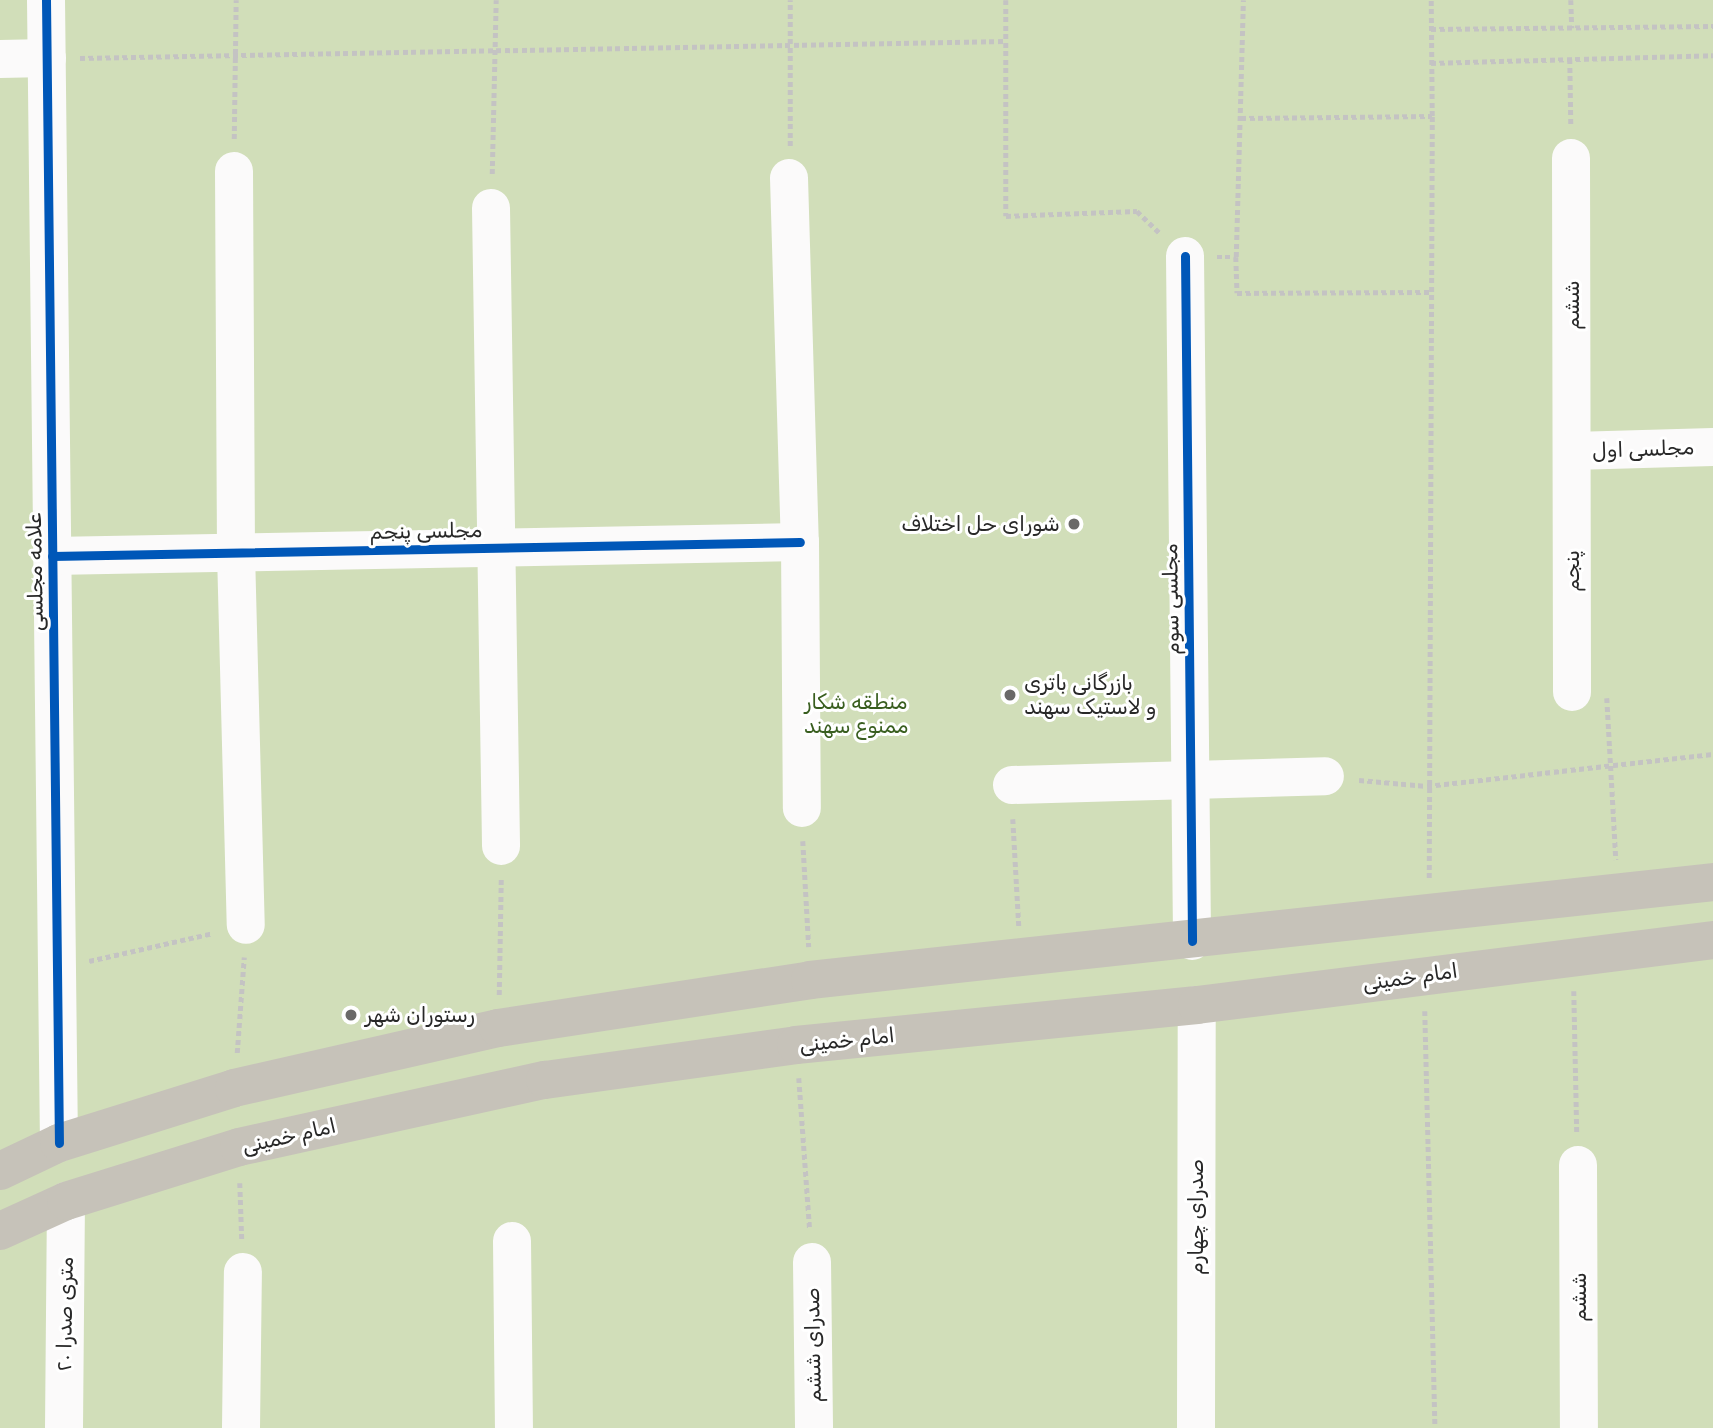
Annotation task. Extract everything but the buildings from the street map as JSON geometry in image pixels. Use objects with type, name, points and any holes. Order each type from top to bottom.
[{"type":"main road","points":[[0,1171],[59,1143],[234,1088],[498,1028],[810,980],[1192,941],[1713,882]]},
{"type":"main road","name":"امام خمینی","points":[[0,1231],[66,1200],[239,1147],[545,1080],[796,1045],[1197,1005],[1713,940]]},
{"type":"street","name":"علامه مجلسی","points":[[46,0],[59,1143]]},
{"type":"street","points":[[0,59],[47,58]]},
{"type":"street","name":"ششم","points":[[1571,158],[1573,451]]},
{"type":"street","points":[[234,171],[236,553],[246,925]]},
{"type":"street","points":[[789,178],[800,542],[802,808]]},
{"type":"street","points":[[491,208],[499,547],[501,846]]},
{"type":"street","name":"مجلسی سوم","points":[[1185,256],[1192,941]]},
{"type":"street","name":"مجلسی اول","points":[[1573,451],[1713,447]]},
{"type":"street","name":"پنجم","points":[[1572,692],[1573,451]]},
{"type":"street","name":"مجلسی پنجم","points":[[52,556],[800,542]]},
{"type":"street","points":[[1012,785],[1191,782],[1325,776]]},
{"type":"street","name":"صدرای چهارم","points":[[1196,1428],[1197,1005]]},
{"type":"street","name":"ششم","points":[[1578,1165],[1579,1428]]},
{"type":"street","name":"۲۰ متری صدرا","points":[[64,1428],[66,1200]]},
{"type":"street","points":[[512,1241],[513,1428]]},
{"type":"street","name":"صدرای ششم","points":[[812,1262],[814,1428]]},
{"type":"street","points":[[241,1428],[243,1272]]},
{"type":"path","points":[[234,171],[236,0]]},
{"type":"path","points":[[491,208],[496,0]]},
{"type":"path","points":[[789,178],[790,0]]},
{"type":"path","points":[[1006,0],[1006,216],[1137,211],[1185,256],[1236,257]]},
{"type":"path","points":[[1243,0],[1237,293],[1430,292]]},
{"type":"path","points":[[1430,914],[1427,786],[1431,0]]},
{"type":"path","points":[[1571,0],[1572,28]]},
{"type":"path","points":[[1431,29],[1713,26]]},
{"type":"path","points":[[47,58],[1006,41]]},
{"type":"path","points":[[1431,63],[1713,55]]},
{"type":"path","points":[[1570,59],[1571,158]]},
{"type":"path","points":[[1240,118],[1432,116]]},
{"type":"path","points":[[1572,692],[1607,694],[1618,892]]},
{"type":"path","points":[[1325,776],[1427,786],[1713,754]]},
{"type":"path","points":[[1012,785],[1021,958]]},
{"type":"path","points":[[802,808],[810,980]]},
{"type":"path","points":[[498,1028],[501,846]]},
{"type":"path","points":[[57,969],[246,925],[234,1088]]},
{"type":"path","points":[[1573,956],[1578,1165]]},
{"type":"path","points":[[1424,975],[1435,1428]]},
{"type":"path","points":[[796,1045],[812,1262]]},
{"type":"path","points":[[239,1147],[243,1272]]},
{"type":"green space","name":"منطقه شکار ممنوع سهند","points":[[0,0],[1713,0],[1713,1428],[0,1428]]},
{"type":"cycle path","points":[[46,0],[59,1143]]},
{"type":"cycle path","points":[[1185,256],[1192,941]]},
{"type":"cycle path","points":[[52,556],[800,542]]},
{"type":"place","name":"شورای حل اختلاف","points":[[1074,524]]},
{"type":"place","name":"بازرگانی باتری و لاستیک سهند","points":[[1010,695]]},
{"type":"place","name":"رستوران شهر","points":[[351,1015]]}]
